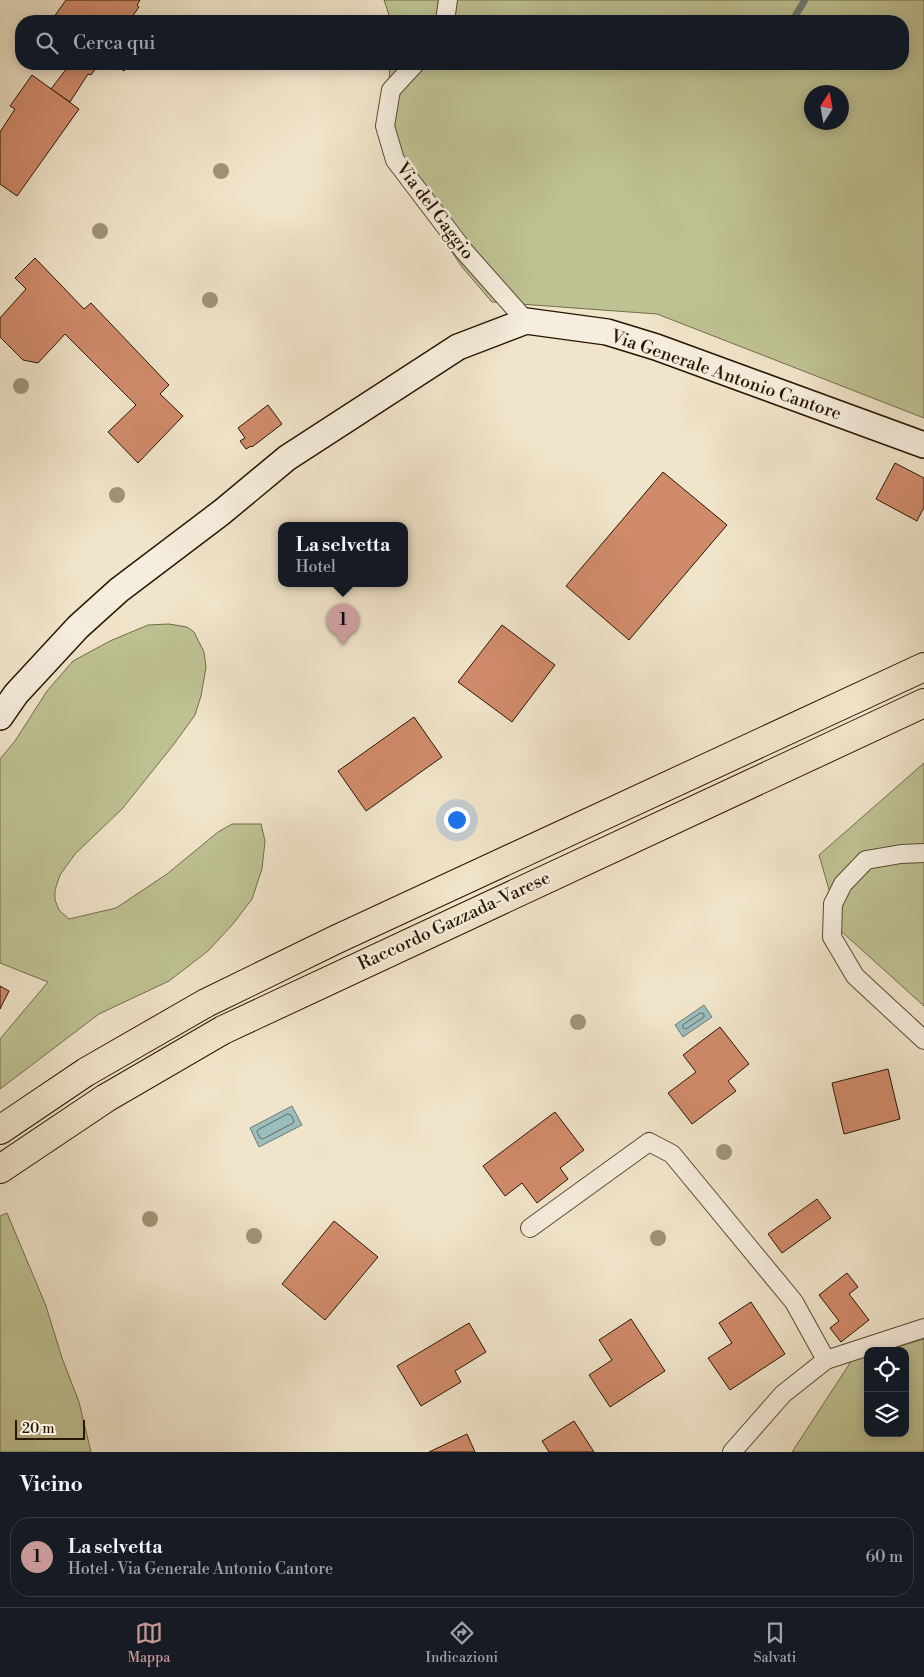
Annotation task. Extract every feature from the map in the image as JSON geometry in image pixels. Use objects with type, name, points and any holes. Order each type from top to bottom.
[{"type":"highway","name":"Raccordo Gazzada-Varese","points":[[0,1130],[86,1072],[206,1003],[344,936],[924,667]]},
{"type":"highway","name":"Raccordo Gazzada-Varese","points":[[0,1169],[106,1098],[223,1030],[924,703]]},
{"type":"main road","name":"Via Generale Antonio Cantore","points":[[0,717],[16,694],[78,627],[119,590],[222,512],[287,458],[458,347],[526,321],[607,332],[656,347],[924,445]]},
{"type":"street","points":[[447,15],[448,0]]},
{"type":"street","name":"Via del Gaggio","points":[[409,70],[391,90],[385,126],[395,160],[464,251],[526,321]]},
{"type":"street","points":[[924,853],[901,854],[866,860],[843,884],[833,904],[832,938],[855,976],[924,1040]]},
{"type":"street","points":[[530,1228],[649,1142],[672,1154],[794,1302],[826,1360]]},
{"type":"street","points":[[732,1452],[783,1394],[826,1360],[924,1328]]},
{"type":"green space","points":[[384,0],[924,0],[924,418],[657,314],[492,302],[462,267],[385,153],[390,70],[909,70],[909,15],[389,15]]},
{"type":"green space","points":[[169,624],[187,627],[194,632],[204,652],[206,667],[201,696],[195,715],[122,809],[75,854],[60,875],[55,890],[55,900],[59,910],[69,919],[116,908],[167,874],[218,832],[232,824],[261,824],[265,841],[262,869],[252,899],[233,924],[208,951],[169,981],[99,1014],[0,1089],[0,1039],[48,982],[0,963],[0,759],[15,741],[47,691],[73,661],[110,641],[148,625]]},
{"type":"green space","points":[[924,763],[924,1006],[841,931],[819,855]]},
{"type":"green space","points":[[7,1213],[46,1306],[62,1358],[79,1402],[91,1452],[0,1452],[0,1216]]},
{"type":"green space","points":[[924,1339],[924,1452],[792,1452],[852,1360],[864,1357],[864,1437],[909,1437],[909,1347],[897,1347]]},
{"type":"water","points":[[704,1005],[712,1017],[683,1037],[675,1025]]},
{"type":"water","points":[[292,1106],[302,1125],[259,1147],[250,1128]]},
{"type":"building","points":[[66,0],[140,0],[137,5],[139,7],[133,15],[55,15]]},
{"type":"building","points":[[65,70],[95,70],[91,75],[88,74],[70,102],[51,89]]},
{"type":"building","points":[[32,75],[79,109],[17,196],[0,184],[0,132],[15,109],[10,106]]},
{"type":"building","points":[[35,258],[84,309],[91,303],[169,385],[160,394],[183,416],[138,463],[108,432],[136,405],[65,334],[38,363],[23,360],[0,337],[0,318],[26,289],[15,278]]},
{"type":"building","points":[[268,405],[282,424],[252,447],[246,449],[240,441],[245,438],[238,428]]},
{"type":"building","points":[[895,463],[924,478],[924,507],[917,521],[876,499]]},
{"type":"building","points":[[663,472],[727,525],[629,640],[566,586]]},
{"type":"building","points":[[502,625],[555,665],[512,722],[458,682]]},
{"type":"building","points":[[414,717],[442,757],[366,811],[338,771]]},
{"type":"building","points":[[0,986],[9,991],[0,1009]]},
{"type":"building","points":[[720,1027],[749,1064],[728,1081],[736,1091],[692,1124],[668,1093],[696,1072],[683,1055]]},
{"type":"building","points":[[888,1069],[900,1119],[844,1134],[832,1083]]},
{"type":"building","points":[[555,1112],[584,1150],[560,1168],[568,1179],[537,1203],[522,1183],[505,1196],[483,1166]]},
{"type":"building","points":[[817,1199],[831,1218],[782,1253],[768,1234]]},
{"type":"building","points":[[334,1221],[378,1257],[325,1320],[282,1284]]},
{"type":"building","points":[[847,1273],[858,1287],[849,1294],[869,1320],[841,1342],[830,1328],[839,1321],[819,1295]]},
{"type":"building","points":[[751,1302],[785,1354],[730,1390],[708,1358],[732,1343],[719,1323]]},
{"type":"building","points":[[631,1319],[665,1371],[610,1407],[589,1375],[612,1360],[599,1340]]},
{"type":"building","points":[[469,1323],[486,1352],[455,1371],[461,1382],[421,1406],[397,1366]]},
{"type":"building","points":[[574,1421],[594,1452],[549,1452],[542,1441]]},
{"type":"building","points":[[467,1434],[475,1452],[429,1452]]},
{"type":"waterway","points":[[796,15],[805,0]]},
{"type":"place","name":"La selvetta","points":[[343,645]]}]
